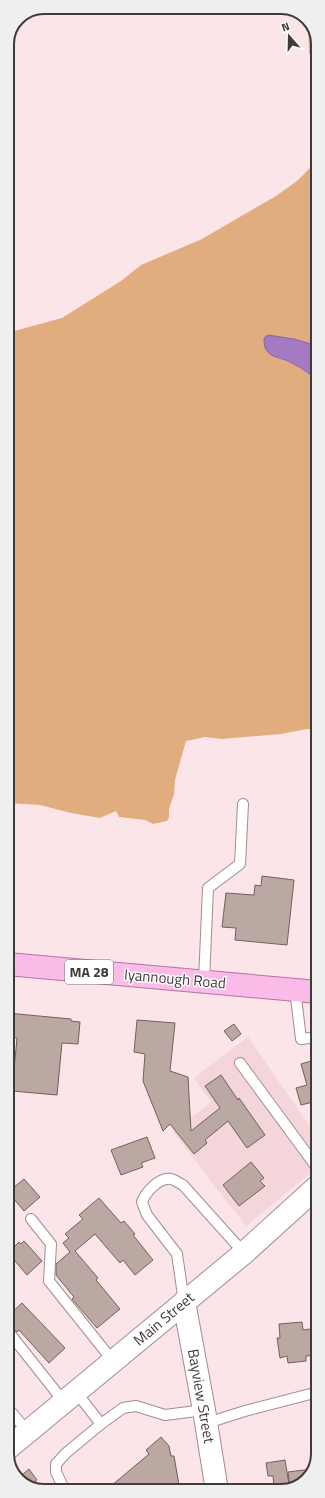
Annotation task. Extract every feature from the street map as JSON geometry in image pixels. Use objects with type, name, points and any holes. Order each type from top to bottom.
[{"type":"main road","name":"Iyannough Road","points":[[14,965],[311,991]]},
{"type":"main road","name":"Main Street","points":[[14,1443],[244,1253],[311,1192]]},
{"type":"main road","name":"Bayview Street","points":[[184,1302],[206,1416],[216,1484]]},
{"type":"lane","points":[[204,981],[208,888],[240,864],[243,804]]},
{"type":"lane","points":[[295,990],[301,1039],[311,1038]]},
{"type":"lane","points":[[240,1063],[311,1159]]},
{"type":"lane","points":[[184,1302],[176,1254],[147,1215],[142,1202],[145,1195],[162,1181],[171,1179],[183,1185],[244,1253]]},
{"type":"lane","points":[[31,1219],[51,1244],[48,1281],[113,1361]]},
{"type":"lane","points":[[14,1337],[70,1397],[102,1424]]},
{"type":"lane","points":[[62,1484],[56,1472],[56,1464],[66,1453],[123,1408],[136,1406],[165,1415],[206,1416],[244,1411],[311,1394]]},
{"type":"lane","points":[[14,1415],[28,1432]]},
{"type":"shaded area","points":[[308,32],[311,40],[311,58],[309,53]]},
{"type":"shaded area","points":[[311,167],[311,344],[294,339],[269,353],[276,358],[293,363],[311,376],[311,729],[281,734],[222,739],[205,737],[186,741],[175,780],[174,794],[167,821],[153,824],[145,820],[119,817],[116,811],[100,818],[71,813],[40,805],[14,803],[14,331],[62,318],[121,281],[141,265],[202,239],[276,196],[297,181]]},
{"type":"shaded area","points":[[268,335],[294,339],[311,344],[311,375],[289,361],[270,354],[264,345],[264,338]]},
{"type":"shaded area","points":[[248,1037],[311,1128],[311,1173],[246,1226],[173,1132],[211,1102],[194,1078]]},
{"type":"building","points":[[262,876],[294,880],[287,945],[235,940],[236,928],[222,927],[226,893],[254,895],[255,885],[261,886]]},
{"type":"building","points":[[14,1014],[71,1019],[71,1021],[80,1022],[78,1044],[62,1043],[57,1095],[14,1091],[14,1070],[17,1038],[14,1038]]},
{"type":"building","points":[[137,1020],[175,1023],[170,1071],[188,1077],[191,1131],[220,1108],[205,1086],[221,1075],[265,1135],[247,1148],[228,1121],[205,1140],[207,1143],[194,1154],[170,1124],[163,1131],[143,1081],[145,1054],[134,1052]]},
{"type":"building","points":[[234,1024],[241,1034],[232,1041],[224,1031]]},
{"type":"building","points":[[311,1061],[311,1102],[301,1105],[296,1088],[307,1085],[301,1064]]},
{"type":"building","points":[[147,1137],[155,1158],[141,1163],[143,1167],[121,1175],[111,1150]]},
{"type":"building","points":[[251,1162],[264,1178],[260,1181],[265,1186],[239,1206],[223,1185]]},
{"type":"building","points":[[24,1179],[40,1197],[24,1211],[14,1199],[14,1187]]},
{"type":"building","points":[[99,1198],[121,1223],[124,1221],[153,1260],[135,1275],[123,1260],[120,1263],[95,1234],[75,1251],[98,1278],[96,1280],[120,1309],[97,1328],[72,1299],[74,1297],[56,1275],[56,1264],[70,1252],[63,1243],[69,1238],[65,1234],[83,1219],[79,1215]]},
{"type":"building","points":[[24,1241],[42,1261],[27,1275],[14,1260],[14,1247],[19,1242],[21,1244]]},
{"type":"building","points":[[22,1303],[65,1348],[49,1363],[19,1330],[17,1332],[14,1329],[14,1310]]},
{"type":"building","points":[[302,1322],[303,1330],[311,1329],[311,1356],[306,1356],[306,1361],[288,1363],[287,1356],[280,1358],[277,1338],[280,1338],[279,1324]]},
{"type":"building","points":[[161,1437],[169,1446],[171,1456],[174,1456],[179,1484],[113,1484],[149,1454],[146,1450]]},
{"type":"building","points":[[285,1460],[289,1483],[274,1484],[273,1476],[268,1476],[266,1463]]},
{"type":"building","points":[[29,1469],[37,1480],[34,1482],[22,1474]]},
{"type":"building","points":[[307,1470],[299,1478],[289,1483],[288,1472]]}]
